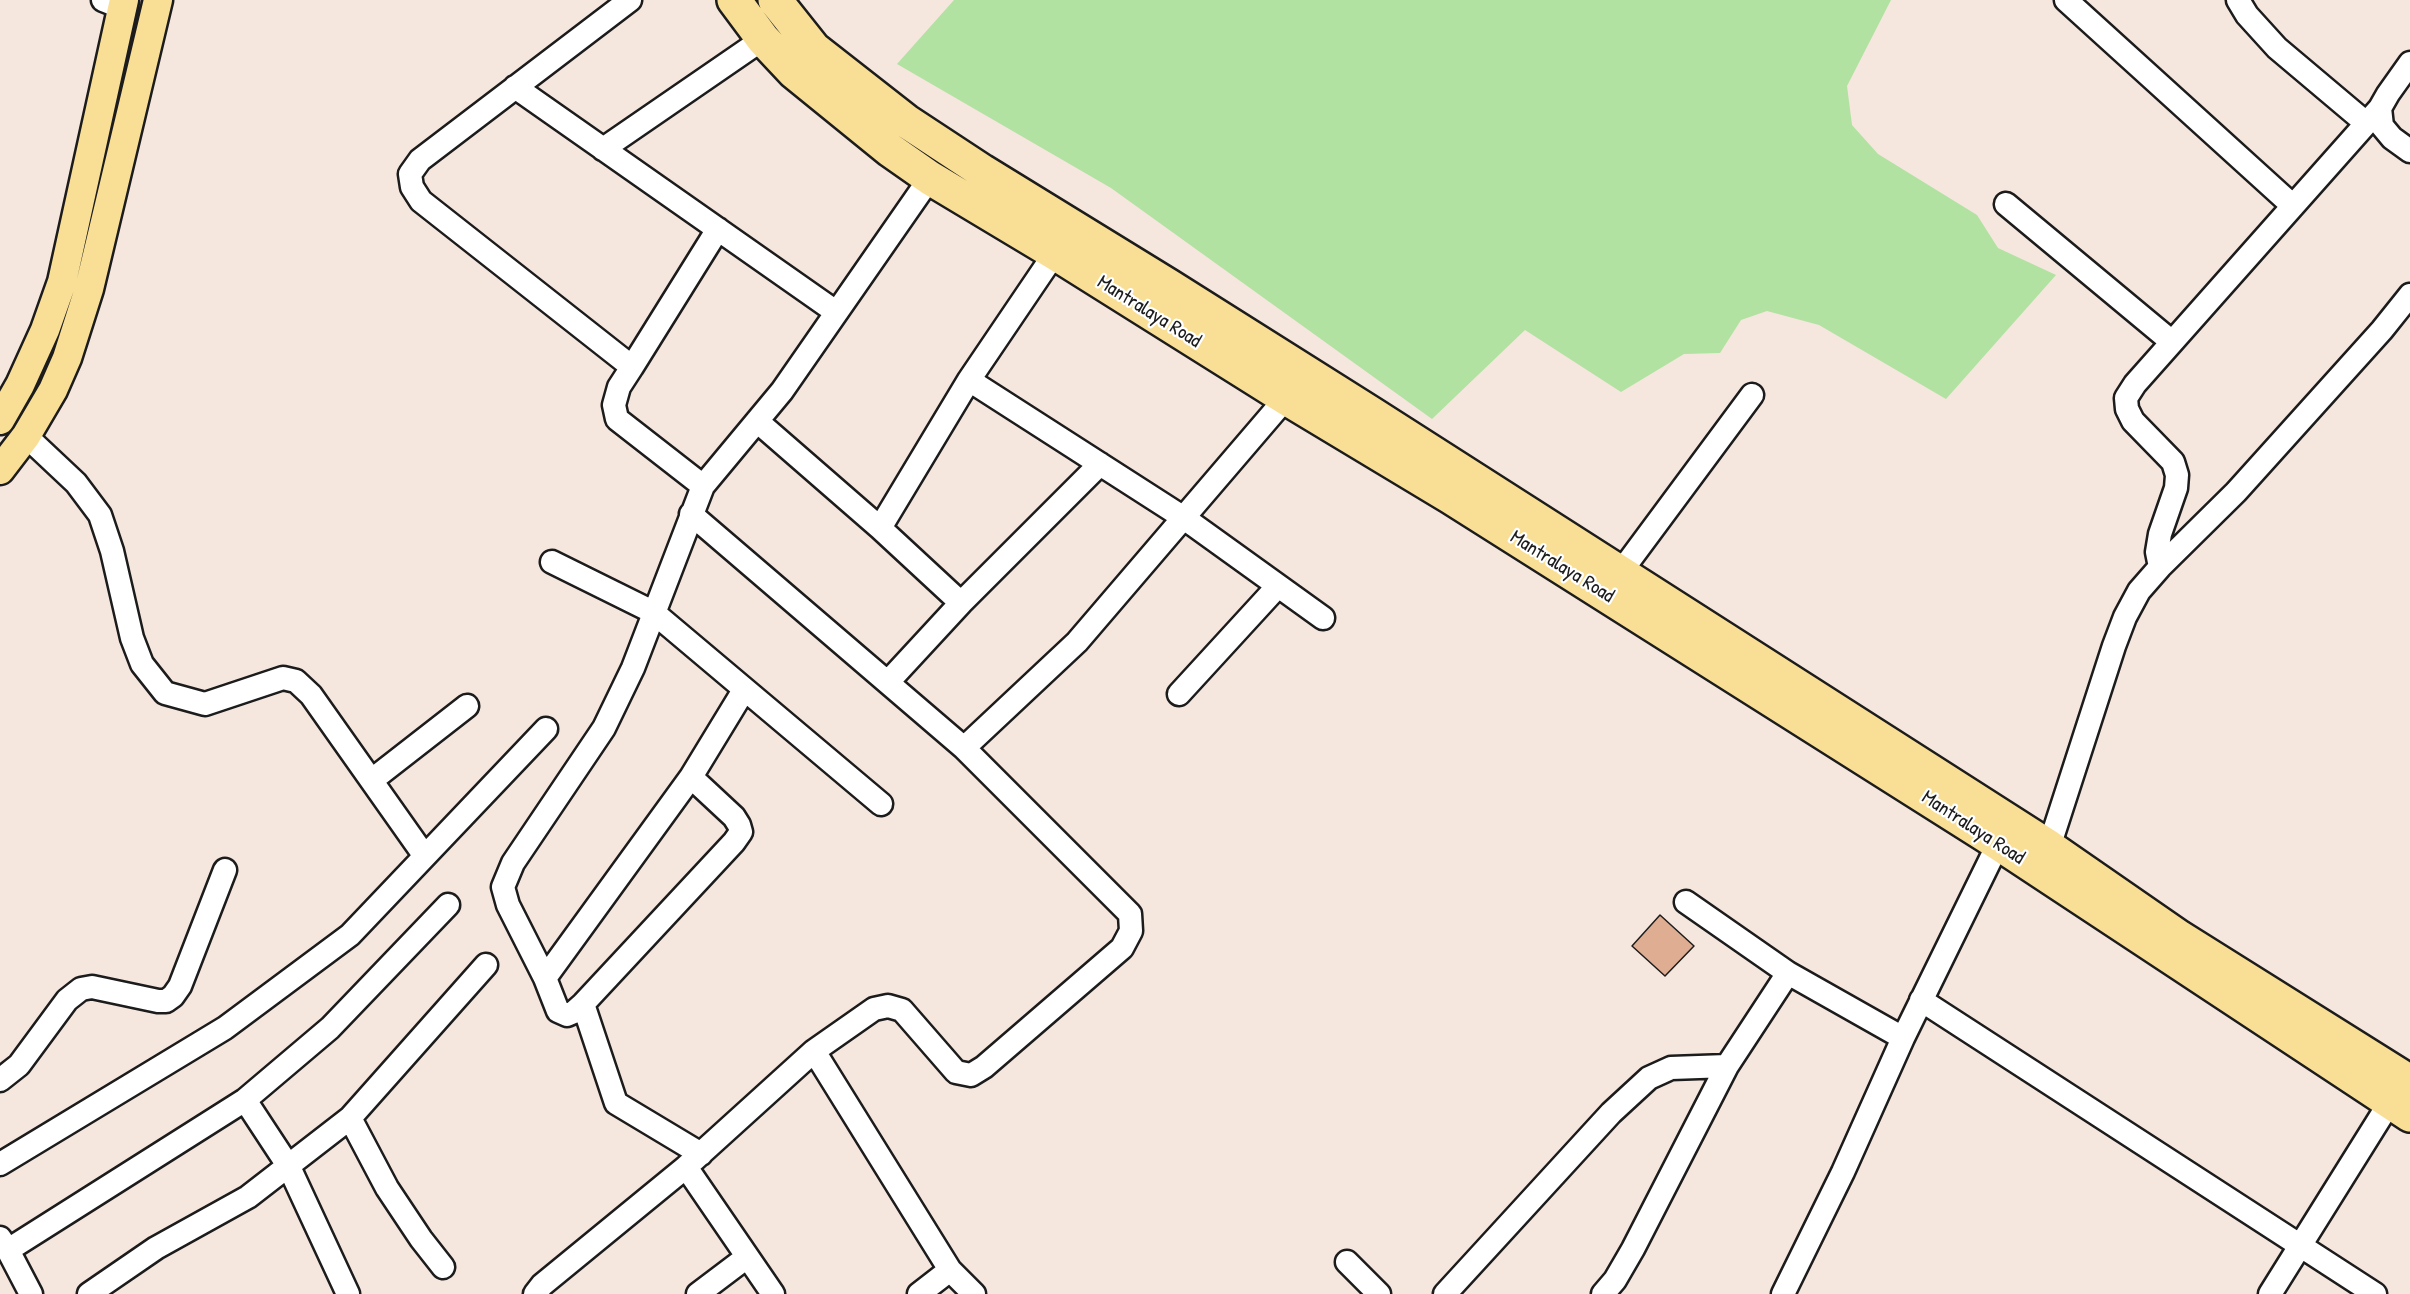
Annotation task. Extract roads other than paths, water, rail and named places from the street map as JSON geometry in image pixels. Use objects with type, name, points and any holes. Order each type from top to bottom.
[{"type":"highway","name":"Mantralaya Road","points":[[734,0],[763,39],[794,72],[890,150],[930,178],[1055,253],[1286,398],[2004,833],[2403,1100]]},
{"type":"highway","points":[[775,0],[814,49],[906,121],[982,171],[1169,285],[1620,573],[2004,833],[2049,847],[2179,936],[2403,1100]]},
{"type":"main road","points":[[0,470],[26,436],[53,390],[67,358],[89,289],[158,0]]},
{"type":"main road","points":[[0,420],[20,385],[45,330],[62,282],[117,3]]},
{"type":"street","points":[[630,0],[420,160],[410,174],[412,187],[421,201],[632,367]]},
{"type":"street","points":[[2066,0],[2292,206]]},
{"type":"street","points":[[2238,0],[2247,15],[2277,48],[2373,116],[2392,138],[2410,151]]},
{"type":"street","points":[[603,149],[763,39]]},
{"type":"street","points":[[2160,567],[2157,552],[2160,534],[2176,488],[2177,475],[2173,462],[2133,421],[2127,410],[2126,398],[2135,384],[2373,116],[2410,63]]},
{"type":"street","points":[[515,87],[836,312]]},
{"type":"street","points":[[691,777],[734,817],[740,825],[741,832],[583,1004],[567,1015],[558,1011],[545,978],[508,905],[503,886],[513,863],[604,728],[633,668],[703,486],[782,391],[930,178]]},
{"type":"street","points":[[2006,204],[2172,342]]},
{"type":"street","points":[[703,486],[617,419],[614,405],[619,387],[718,230]]},
{"type":"street","points":[[879,528],[969,380],[1055,253]]},
{"type":"street","points":[[2049,847],[2125,618],[2139,591],[2236,492],[2382,330],[2410,295]]},
{"type":"street","points":[[969,380],[1184,518],[1323,618]]},
{"type":"street","points":[[1620,573],[1752,395]]},
{"type":"street","points":[[964,748],[1077,642],[1286,398]]},
{"type":"street","points":[[757,421],[961,603]]},
{"type":"street","points":[[26,436],[76,483],[100,515],[112,551],[132,638],[142,664],[165,693],[205,704],[283,678],[296,681],[311,695],[424,855]]},
{"type":"street","points":[[888,682],[961,603],[1100,464]]},
{"type":"street","points":[[535,1294],[542,1285],[694,1161],[814,1051],[874,1009],[888,1006],[902,1010],[956,1072],[971,1075],[984,1067],[1122,948],[1131,931],[1130,914],[964,748],[691,514]]},
{"type":"street","points":[[552,562],[653,612],[881,804]]},
{"type":"street","points":[[1179,694],[1278,586]]},
{"type":"street","points":[[545,978],[691,777],[744,690]]},
{"type":"street","points":[[372,780],[467,706]]},
{"type":"street","points":[[0,1164],[225,1028],[350,935],[546,729]]},
{"type":"street","points":[[1783,1294],[1843,1172],[1921,1000],[2004,833]]},
{"type":"street","points":[[0,1080],[19,1065],[67,1000],[81,989],[92,987],[158,1001],[166,1001],[173,996],[180,986],[225,870]]},
{"type":"street","points":[[1686,903],[1788,973],[1903,1038]]},
{"type":"street","points":[[31,1294],[4,1244],[245,1100],[330,1028],[448,905]]},
{"type":"street","points":[[89,1294],[156,1248],[248,1197],[350,1119],[486,965]]},
{"type":"street","points":[[1604,1294],[1633,1249],[1727,1066],[1788,973]]},
{"type":"street","points":[[1921,1000],[2375,1294]]},
{"type":"street","points":[[583,1004],[616,1103],[694,1161],[747,1257],[773,1294]]},
{"type":"street","points":[[814,1051],[950,1270],[974,1294]]},
{"type":"street","points":[[1445,1294],[1611,1113],[1649,1078],[1671,1068],[1727,1066]]},
{"type":"street","points":[[245,1100],[288,1167],[348,1294]]},
{"type":"street","points":[[2270,1294],[2300,1246],[2403,1100]]},
{"type":"street","points":[[350,1119],[387,1188],[443,1267]]},
{"type":"street","points":[[698,1294],[747,1257]]},
{"type":"street","points":[[1347,1262],[1379,1294]]},
{"type":"street","points":[[919,1294],[950,1270]]}]
